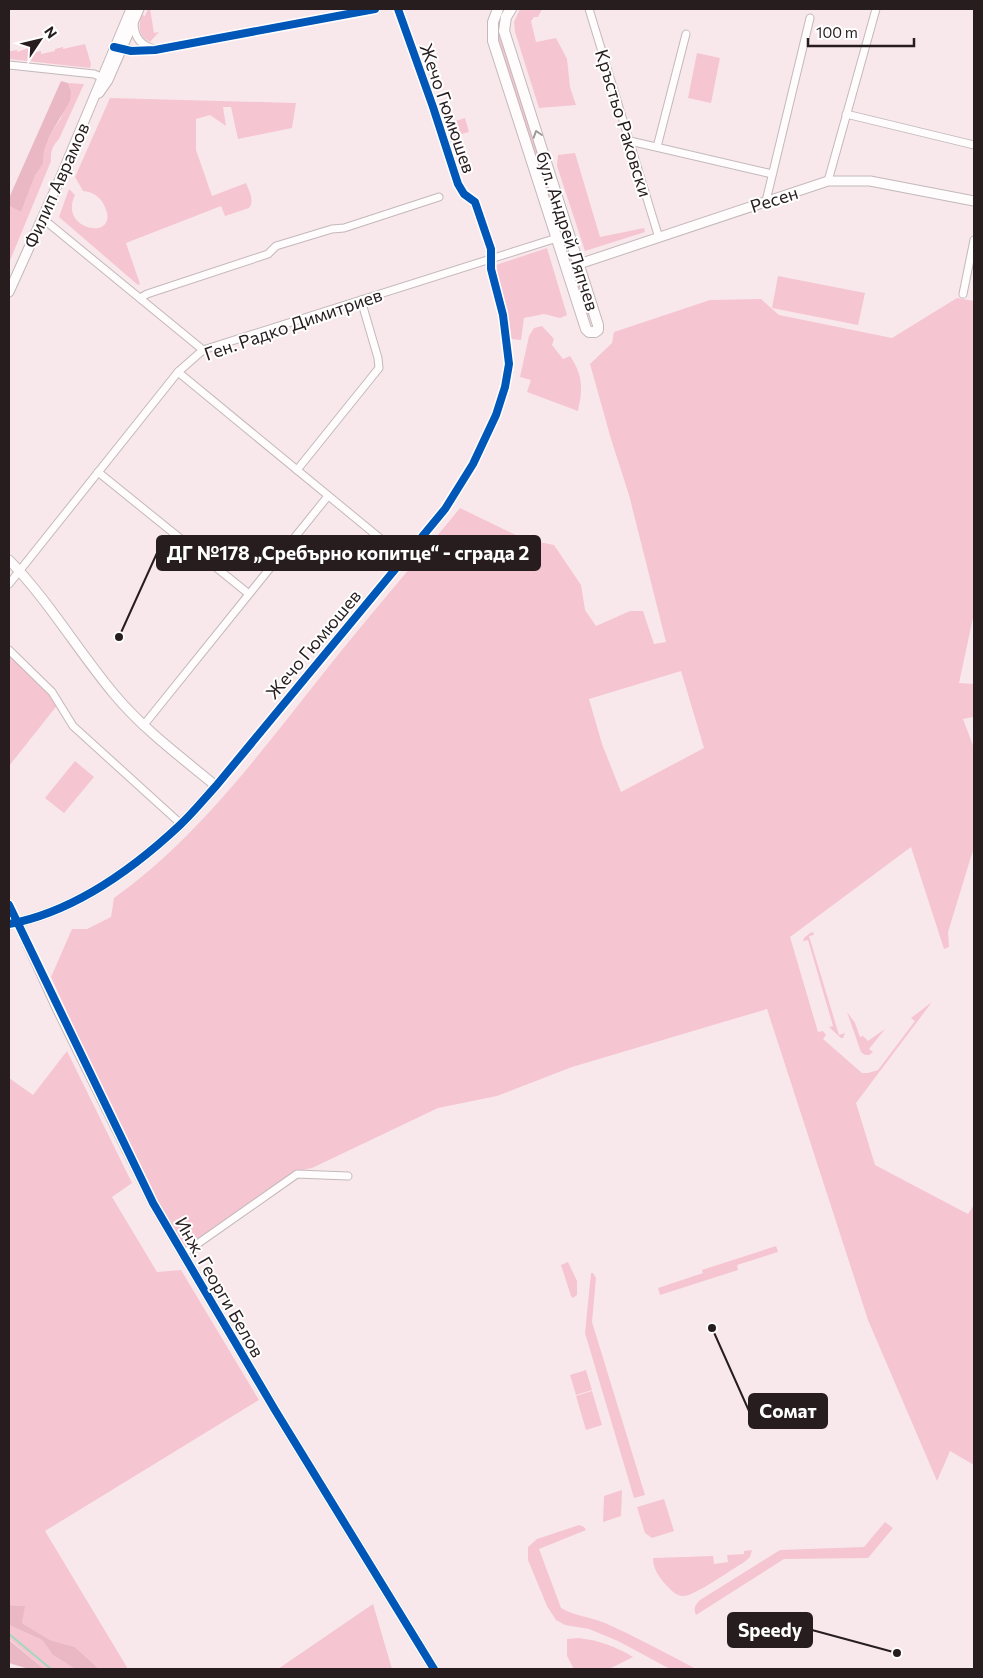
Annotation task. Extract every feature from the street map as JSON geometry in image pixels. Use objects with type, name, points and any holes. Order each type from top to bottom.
[{"type":"main road","name":"бул. Андрей Ляпчев","points":[[498,9],[493,22],[493,41],[586,329],[591,333],[595,332],[598,326],[504,31],[506,18],[511,9]]},
{"type":"street","name":"Филип Аврамов","points":[[91,106],[108,80],[131,9]]},
{"type":"street","name":"Филип Аврамов","points":[[9,292],[91,106],[101,76],[139,9]]},
{"type":"street","points":[[118,48],[139,51],[163,49],[375,9]]},
{"type":"street","name":"Жечо Гюмюшев","points":[[13,924],[60,909],[101,886],[154,848],[181,824],[216,786],[445,509],[473,464],[496,415],[505,387],[509,364],[503,315],[491,269],[491,249],[475,202],[464,194],[458,184],[398,9]]},
{"type":"street","name":"Кръстьо Раковски","points":[[589,9],[659,238]]},
{"type":"street","points":[[828,181],[876,9]]},
{"type":"street","points":[[766,201],[810,18]]},
{"type":"street","points":[[134,20],[135,33],[140,41],[151,48],[163,49]]},
{"type":"street","points":[[657,148],[686,34]]},
{"type":"street","points":[[9,65],[101,76]]},
{"type":"street","points":[[846,114],[974,145]]},
{"type":"street","points":[[630,141],[772,174]]},
{"type":"street","name":"Ресен","points":[[579,264],[828,181],[870,181],[974,201]]},
{"type":"street","points":[[140,298],[268,254],[276,246],[332,228],[344,228],[439,197]]},
{"type":"street","points":[[42,218],[203,350]]},
{"type":"street","name":"Ген. Радко Димитриев","points":[[9,584],[178,372],[203,350],[557,238]]},
{"type":"street","points":[[962,294],[974,240]]},
{"type":"street","points":[[297,470],[379,368],[378,358],[361,300]]},
{"type":"street","points":[[178,372],[404,558]]},
{"type":"street","points":[[98,472],[249,594]]},
{"type":"street","points":[[143,726],[328,496]]},
{"type":"street","points":[[9,560],[20,571],[69,633],[114,694],[143,726],[216,786]]},
{"type":"street","points":[[9,650],[52,692],[73,726],[181,824]]},
{"type":"street","name":"Инж. Георги Белов","points":[[9,905],[13,924],[153,1203],[274,1410],[434,1669]]},
{"type":"street","points":[[182,1254],[297,1174],[348,1176]]},
{"type":"shaded area","points":[[148,9],[150,9],[154,33],[159,32],[150,42],[143,37],[140,30],[142,15],[145,16]]},
{"type":"shaded area","points":[[520,9],[542,9],[538,17],[534,17],[531,21],[536,42],[556,38],[567,59],[570,87],[576,105],[539,108],[515,32],[514,22]]},
{"type":"shaded area","points":[[498,31],[591,315],[588,316],[499,47]]},
{"type":"shaded area","points":[[85,44],[91,64],[90,68],[9,59],[10,51],[17,50],[17,52],[35,46],[36,52],[41,51],[41,54],[63,47],[63,49]]},
{"type":"shaded area","points":[[697,53],[720,58],[711,103],[688,98]]},
{"type":"shaded area","points":[[61,81],[68,83],[71,91],[70,101],[50,135],[44,151],[43,164],[35,175],[21,212],[9,206],[9,198]]},
{"type":"shaded area","points":[[68,83],[84,84],[59,139],[52,149],[51,161],[9,263],[9,206],[21,212],[35,174],[43,164],[44,151],[50,135],[61,118],[71,91]]},
{"type":"shaded area","points":[[110,98],[296,103],[292,128],[238,139],[231,107],[223,107],[226,126],[210,115],[196,119],[196,150],[212,196],[246,183],[251,196],[251,205],[249,208],[225,216],[221,206],[126,243],[140,284],[138,285],[59,217],[69,189],[75,195],[72,208],[75,217],[81,224],[90,228],[98,228],[105,224],[107,217],[104,205],[95,195],[83,191],[75,177]]},
{"type":"shaded area","points":[[465,118],[469,132],[455,136],[456,141],[451,142],[446,124]]},
{"type":"shaded area","points":[[575,153],[600,237],[644,228],[645,232],[585,251],[557,166],[558,155]]},
{"type":"shaded area","points":[[547,248],[567,315],[560,318],[544,314],[524,318],[521,340],[511,339],[496,265]]},
{"type":"shaded area","points":[[778,276],[865,293],[858,325],[772,308]]},
{"type":"shaded area","points":[[957,298],[974,301],[974,613],[959,683],[974,684],[974,717],[963,719],[974,748],[974,847],[948,932],[949,947],[944,949],[911,847],[790,937],[818,1032],[823,1031],[826,1035],[823,1039],[862,1073],[878,1070],[915,1021],[911,1018],[932,1002],[856,1103],[875,1165],[968,1214],[974,1205],[974,1465],[950,1451],[937,1481],[868,1320],[767,1009],[572,1067],[497,1096],[438,1108],[312,1168],[293,1172],[184,1248],[159,1206],[51,977],[72,929],[87,929],[111,917],[114,898],[144,875],[200,822],[250,765],[460,508],[524,539],[554,545],[581,585],[585,610],[596,626],[630,611],[643,611],[654,644],[666,642],[629,495],[590,364],[612,343],[614,332],[710,300],[761,299],[779,315],[892,338]],"holes":[[[681,671],[704,748],[621,792],[602,744],[589,699]]]},
{"type":"shaded area","points":[[542,326],[554,339],[552,345],[563,359],[570,356],[580,376],[581,396],[578,411],[527,392],[531,380],[520,377],[529,336],[534,328]]},
{"type":"shaded area","points":[[9,650],[59,703],[9,766]]},
{"type":"shaded area","points":[[75,761],[94,777],[64,813],[45,798]]},
{"type":"shaded area","points":[[813,932],[814,935],[809,936],[839,1035],[845,1033],[843,1038],[841,1038],[829,1027],[833,1026],[808,940],[803,941],[804,938]]},
{"type":"shaded area","points":[[847,1012],[855,1023],[860,1037],[863,1036],[868,1041],[885,1029],[869,1049],[873,1052],[869,1055],[861,1052]]},
{"type":"shaded area","points":[[67,1051],[132,1183],[112,1197],[157,1272],[181,1270],[259,1400],[45,1531],[128,1669],[99,1669],[75,1647],[50,1640],[22,1623],[24,1606],[9,1605],[9,1078],[33,1095]]},
{"type":"shaded area","points":[[776,1246],[778,1252],[737,1265],[738,1270],[660,1295],[658,1288],[703,1273],[702,1270]]},
{"type":"shaded area","points":[[568,1262],[577,1281],[577,1295],[573,1298],[561,1265]]},
{"type":"shaded area","points":[[591,1273],[596,1278],[592,1322],[645,1495],[634,1498],[585,1333]]},
{"type":"shaded area","points":[[586,1370],[592,1390],[576,1395],[570,1375]]},
{"type":"shaded area","points":[[592,1391],[602,1425],[586,1430],[576,1396]]},
{"type":"shaded area","points":[[622,1490],[621,1516],[603,1522],[604,1496]]},
{"type":"shaded area","points":[[664,1499],[674,1531],[652,1538],[645,1533],[637,1507]]},
{"type":"shaded area","points":[[885,1522],[893,1528],[868,1558],[784,1559],[696,1615],[695,1607],[700,1600],[780,1550],[864,1547]]},
{"type":"shaded area","points":[[579,1525],[586,1530],[539,1549],[561,1608],[605,1623],[640,1639],[696,1669],[670,1669],[618,1641],[589,1629],[565,1625],[556,1620],[547,1606],[528,1560],[528,1547],[537,1539]]},
{"type":"shaded area","points":[[752,1550],[750,1557],[743,1563],[694,1593],[682,1596],[675,1593],[663,1582],[653,1562],[653,1558],[713,1556],[714,1564],[728,1562],[727,1555],[744,1554],[744,1551]]},
{"type":"shaded area","points":[[373,1604],[392,1669],[278,1669]]},
{"type":"shaded area","points":[[9,1605],[25,1606],[22,1623],[50,1640],[75,1647],[99,1669],[75,1669],[53,1655],[42,1640],[9,1625]]},
{"type":"shaded area","points":[[9,1625],[42,1640],[53,1655],[75,1669],[44,1669],[9,1639]]},
{"type":"shaded area","points":[[578,1638],[606,1644],[633,1657],[609,1669],[574,1669],[567,1656],[567,1639]]},
{"type":"shaded area","points":[[9,1640],[44,1669],[29,1669],[9,1663]]},
{"type":"waterway","points":[[9,1634],[51,1669]]},
{"type":"cycle path","points":[[114,47],[131,51],[155,50],[375,9]]},
{"type":"cycle path","points":[[9,924],[56,910],[101,887],[162,842],[189,816],[216,786],[445,509],[473,464],[496,415],[505,387],[509,364],[503,315],[491,269],[491,249],[475,202],[464,194],[458,184],[398,9]]},
{"type":"cycle path","points":[[9,905],[153,1203],[275,1410],[434,1669]]},
{"type":"place","name":"ДГ №178 „Сребърно копитце“ - сграда 2","points":[[119,637]]},
{"type":"place","name":"Сомат","points":[[712,1328]]},
{"type":"place","name":"Speedy","points":[[897,1653]]}]
